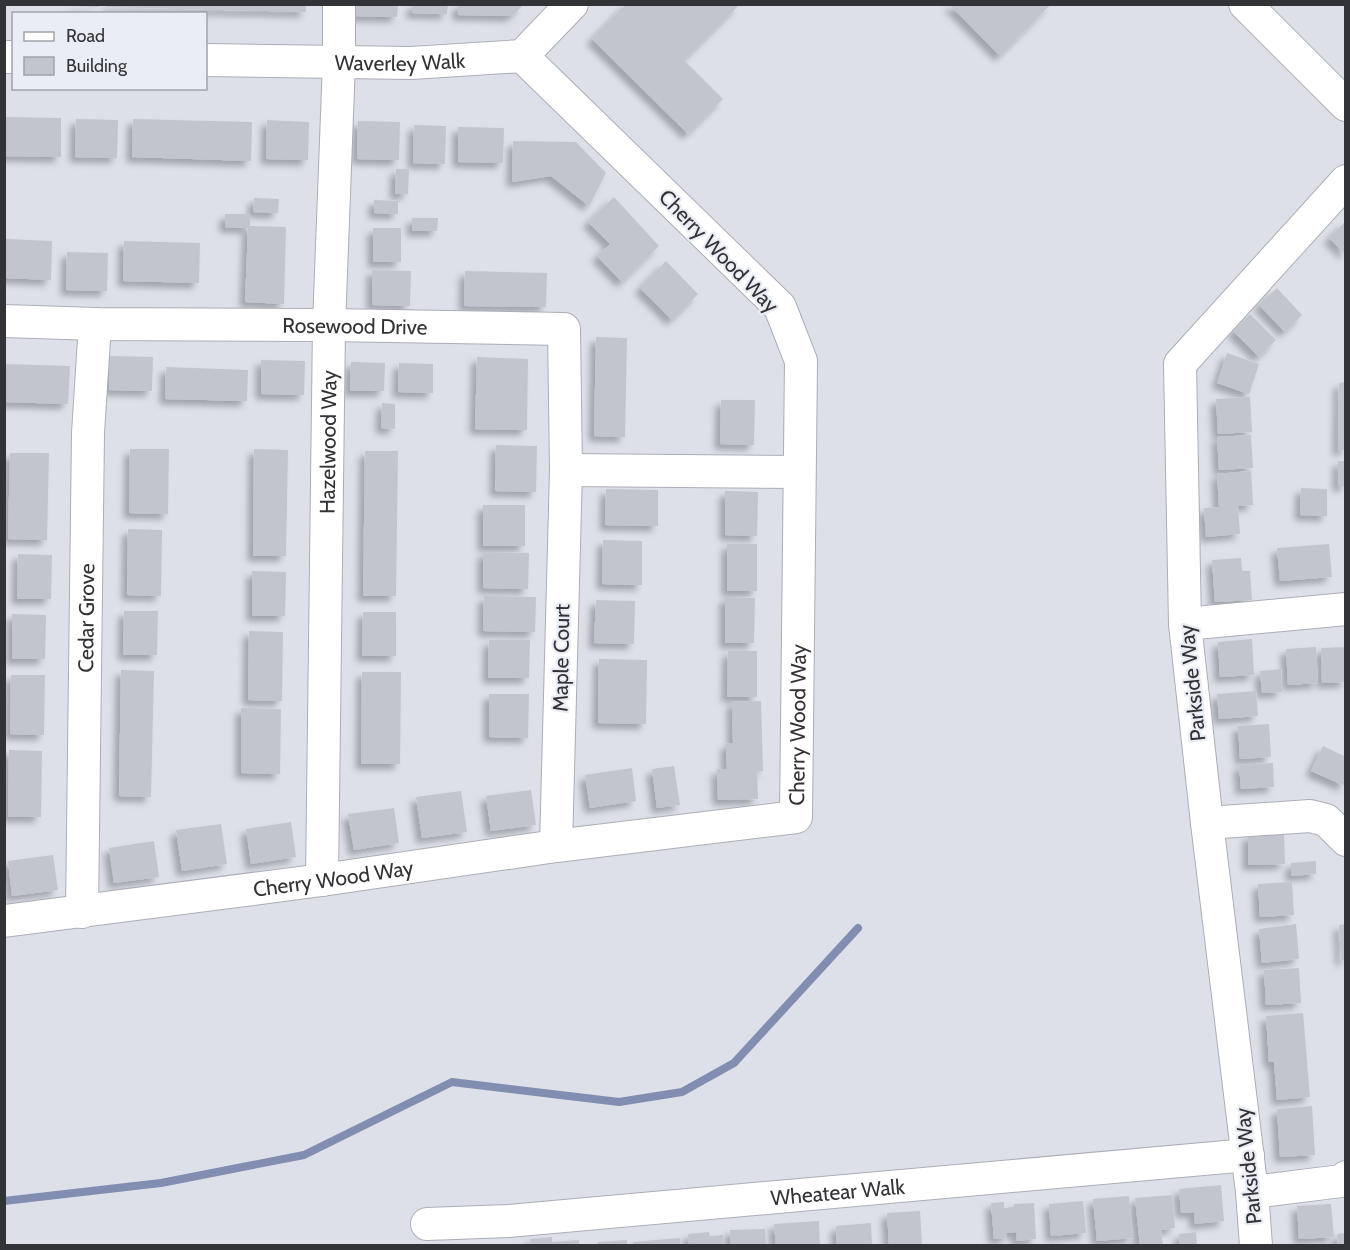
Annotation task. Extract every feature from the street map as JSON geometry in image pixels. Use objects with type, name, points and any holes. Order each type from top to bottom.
[{"type":"street","name":"Hazelwood Way","points":[[322,880],[329,325],[339,62],[339,4]]},
{"type":"street","points":[[522,56],[572,4]]},
{"type":"street","points":[[1245,4],[1346,105]]},
{"type":"street","name":"Waverley Walk","points":[[207,60],[411,63],[522,56]]},
{"type":"street","name":"Cherry Wood Way","points":[[4,921],[322,880],[556,846],[796,817],[801,361],[780,307],[522,56]]},
{"type":"street","name":"Parkside Way","points":[[1256,1245],[1248,1155],[1185,624],[1180,364],[1346,181]]},
{"type":"street","name":"Rosewood Drive","points":[[4,321],[564,329],[566,470]]},
{"type":"street","name":"Cedar Grove","points":[[82,912],[88,434],[95,324]]},
{"type":"street","points":[[566,470],[800,472]]},
{"type":"street","name":"Maple Court","points":[[556,846],[566,470]]},
{"type":"street","points":[[1185,624],[1346,609]]},
{"type":"street","points":[[1207,823],[1310,816],[1326,820],[1346,840]]},
{"type":"street","name":"Wheatear Walk","points":[[428,1224],[508,1233],[1248,1155]]},
{"type":"street","points":[[1252,1192],[1341,1181],[1346,1177]]},
{"type":"building","points":[[107,4],[306,4],[306,12],[107,7]]},
{"type":"building","points":[[356,4],[398,4],[397,17],[355,16]]},
{"type":"building","points":[[412,4],[448,4],[447,14],[412,13]]},
{"type":"building","points":[[458,4],[524,4],[512,16],[458,15]]},
{"type":"building","points":[[626,4],[740,4],[684,60],[723,99],[688,134],[592,39]]},
{"type":"building","points":[[949,4],[1051,4],[1000,56]]},
{"type":"building","points":[[99,5],[99,7],[72,6]]},
{"type":"building","points":[[5,117],[61,118],[61,157],[5,156]]},
{"type":"building","points":[[76,119],[118,120],[117,158],[75,157]]},
{"type":"building","points":[[133,119],[252,122],[251,161],[132,157]]},
{"type":"building","points":[[267,120],[309,122],[308,160],[266,159]]},
{"type":"building","points":[[358,121],[400,122],[399,160],[357,159]]},
{"type":"building","points":[[414,125],[446,126],[445,164],[413,163]]},
{"type":"building","points":[[458,127],[504,128],[503,163],[458,162]]},
{"type":"building","points":[[513,141],[576,142],[606,173],[589,206],[551,176],[512,182]]},
{"type":"building","points":[[396,169],[409,169],[408,194],[395,194]]},
{"type":"building","points":[[614,197],[659,246],[622,282],[597,256],[610,244],[588,222]]},
{"type":"building","points":[[254,198],[279,199],[278,213],[253,212]]},
{"type":"building","points":[[374,200],[398,201],[398,214],[374,213]]},
{"type":"building","points":[[225,214],[250,214],[250,226],[286,227],[284,304],[245,302],[248,228],[225,227]]},
{"type":"building","points":[[412,218],[438,218],[437,231],[412,231]]},
{"type":"building","points":[[1346,221],[1346,255],[1329,238]]},
{"type":"building","points":[[373,228],[401,228],[401,262],[373,262]]},
{"type":"building","points":[[5,239],[52,241],[51,280],[5,278]]},
{"type":"building","points":[[124,241],[200,243],[199,283],[123,281]]},
{"type":"building","points":[[67,252],[108,253],[107,291],[66,290]]},
{"type":"building","points":[[666,261],[698,294],[672,320],[640,288]]},
{"type":"building","points":[[372,270],[411,271],[410,306],[372,305]]},
{"type":"building","points":[[465,271],[547,273],[546,307],[464,306]]},
{"type":"building","points":[[1277,288],[1302,315],[1285,332],[1259,305]]},
{"type":"building","points":[[1250,314],[1276,340],[1259,357],[1233,331]]},
{"type":"building","points":[[596,337],[627,338],[625,437],[594,436]]},
{"type":"building","points":[[1227,353],[1259,364],[1249,394],[1217,383]]},
{"type":"building","points":[[109,356],[153,357],[152,391],[109,390]]},
{"type":"building","points":[[477,357],[528,359],[527,430],[475,429]]},
{"type":"building","points":[[261,360],[305,361],[304,395],[261,394]]},
{"type":"building","points":[[351,362],[385,363],[384,391],[350,391]]},
{"type":"building","points":[[399,363],[433,364],[433,393],[398,392]]},
{"type":"building","points":[[4,364],[70,366],[68,404],[4,402]]},
{"type":"building","points":[[166,367],[248,370],[247,401],[165,399]]},
{"type":"building","points":[[1346,382],[1346,450],[1338,450],[1339,383]]},
{"type":"building","points":[[1250,397],[1252,432],[1218,434],[1216,399]]},
{"type":"building","points":[[721,400],[755,400],[754,445],[720,444]]},
{"type":"building","points":[[382,403],[395,404],[395,429],[381,428]]},
{"type":"building","points":[[1251,435],[1253,468],[1219,470],[1217,437]]},
{"type":"building","points":[[496,445],[537,446],[536,492],[495,491]]},
{"type":"building","points":[[130,449],[169,449],[168,514],[129,513]]},
{"type":"building","points":[[254,449],[288,450],[286,556],[253,556]]},
{"type":"building","points":[[365,451],[398,451],[396,596],[363,596]]},
{"type":"building","points":[[10,453],[49,453],[47,540],[8,539]]},
{"type":"building","points":[[1338,461],[1346,461],[1346,486],[1338,486]]},
{"type":"building","points":[[1251,471],[1253,505],[1238,506],[1240,534],[1206,537],[1204,508],[1219,507],[1217,474]]},
{"type":"building","points":[[1301,488],[1327,489],[1327,516],[1300,515]]},
{"type":"building","points":[[606,489],[658,490],[658,526],[605,525]]},
{"type":"building","points":[[725,491],[758,492],[757,536],[725,535]]},
{"type":"building","points":[[483,505],[525,505],[525,546],[483,546]]},
{"type":"building","points":[[128,529],[162,530],[161,596],[127,595]]},
{"type":"building","points":[[603,540],[642,541],[642,585],[602,584]]},
{"type":"building","points":[[727,544],[757,544],[757,591],[727,591]]},
{"type":"building","points":[[1329,544],[1332,577],[1280,581],[1277,548]]},
{"type":"building","points":[[483,552],[529,553],[528,589],[483,588]]},
{"type":"building","points":[[18,554],[52,555],[51,599],[17,599]]},
{"type":"building","points":[[1241,558],[1242,571],[1250,571],[1252,600],[1215,602],[1212,560]]},
{"type":"building","points":[[252,571],[286,572],[285,616],[252,616]]},
{"type":"building","points":[[484,596],[536,597],[535,632],[483,631]]},
{"type":"building","points":[[725,597],[755,598],[754,643],[725,643]]},
{"type":"building","points":[[596,600],[635,601],[634,644],[594,643]]},
{"type":"building","points":[[124,611],[158,611],[157,655],[123,655]]},
{"type":"building","points":[[363,612],[396,612],[396,656],[362,656]]},
{"type":"building","points":[[12,614],[46,615],[45,659],[12,659]]},
{"type":"building","points":[[249,631],[283,632],[282,701],[248,700]]},
{"type":"building","points":[[1252,639],[1254,675],[1220,677],[1218,642]]},
{"type":"building","points":[[489,640],[530,640],[529,678],[488,678]]},
{"type":"building","points":[[1316,647],[1318,683],[1288,685],[1286,649]]},
{"type":"building","points":[[1346,647],[1346,682],[1322,683],[1321,648]]},
{"type":"building","points":[[728,651],[757,651],[757,697],[727,697]]},
{"type":"building","points":[[599,659],[647,660],[646,724],[598,723]]},
{"type":"building","points":[[1281,669],[1282,692],[1262,693],[1260,671]]},
{"type":"building","points":[[121,670],[154,671],[151,797],[119,796]]},
{"type":"building","points":[[362,672],[401,672],[400,764],[361,764]]},
{"type":"building","points":[[11,675],[45,675],[44,735],[10,734]]},
{"type":"building","points":[[1256,691],[1258,716],[1219,719],[1217,694]]},
{"type":"building","points":[[489,694],[529,694],[528,738],[489,737]]},
{"type":"building","points":[[761,701],[763,771],[757,771],[758,799],[718,800],[717,769],[727,769],[726,744],[733,743],[732,702]]},
{"type":"building","points":[[241,708],[281,709],[280,774],[241,773]]},
{"type":"building","points":[[1269,724],[1271,757],[1240,759],[1238,726]]},
{"type":"building","points":[[1323,746],[1346,757],[1345,786],[1311,771]]},
{"type":"building","points":[[9,750],[42,751],[41,817],[8,817]]},
{"type":"building","points":[[1273,763],[1274,787],[1241,789],[1239,765]]},
{"type":"building","points":[[674,766],[680,805],[657,808],[652,769]]},
{"type":"building","points":[[632,768],[636,801],[590,808],[585,775]]},
{"type":"building","points":[[531,790],[536,825],[491,831],[486,796]]},
{"type":"building","points":[[461,791],[467,832],[422,838],[416,797]]},
{"type":"building","points":[[394,808],[399,843],[354,850],[348,814]]},
{"type":"building","points":[[291,822],[296,857],[251,864],[246,829]]},
{"type":"building","points":[[221,824],[227,864],[182,871],[176,830]]},
{"type":"building","points":[[1284,834],[1285,864],[1248,865],[1248,835]]},
{"type":"building","points":[[154,841],[159,877],[114,883],[109,848]]},
{"type":"building","points":[[53,855],[58,890],[12,896],[8,861]]},
{"type":"building","points":[[1316,861],[1316,874],[1291,876],[1291,863]]},
{"type":"building","points":[[1292,882],[1294,915],[1260,917],[1258,884]]},
{"type":"building","points":[[1296,924],[1299,959],[1262,963],[1259,929]]},
{"type":"building","points":[[1346,924],[1346,960],[1341,960],[1339,925]]},
{"type":"building","points":[[1299,968],[1301,1003],[1266,1005],[1264,970]]},
{"type":"building","points":[[1303,1013],[1310,1097],[1277,1100],[1274,1062],[1269,1062],[1266,1016]]},
{"type":"building","points":[[1312,1106],[1315,1155],[1280,1157],[1277,1109]]},
{"type":"building","points":[[1221,1185],[1224,1221],[1195,1224],[1194,1212],[1181,1213],[1179,1189]]},
{"type":"building","points":[[1172,1195],[1175,1228],[1161,1230],[1163,1246],[1140,1246],[1135,1198]]},
{"type":"building","points":[[1129,1196],[1133,1238],[1097,1241],[1093,1199]]},
{"type":"building","points":[[1083,1201],[1086,1233],[1051,1236],[1049,1204]]},
{"type":"building","points":[[1004,1202],[1004,1208],[1014,1207],[1014,1204],[1034,1203],[1036,1239],[1017,1241],[1016,1232],[1006,1233],[1007,1238],[994,1239],[991,1203]]},
{"type":"building","points":[[1331,1204],[1334,1237],[1299,1239],[1297,1206]]},
{"type":"building","points":[[920,1211],[922,1246],[889,1246],[887,1213]]},
{"type":"building","points":[[819,1221],[820,1246],[776,1246],[774,1224]]},
{"type":"building","points":[[871,1223],[872,1245],[837,1246],[836,1226]]},
{"type":"building","points":[[765,1229],[766,1246],[731,1246],[730,1230]]},
{"type":"building","points":[[709,1232],[710,1236],[723,1235],[724,1246],[689,1246],[688,1234]]},
{"type":"building","points":[[1196,1232],[1197,1246],[1180,1246],[1179,1234]]},
{"type":"building","points":[[1346,1233],[1346,1246],[1338,1246],[1337,1234]]},
{"type":"building","points":[[552,1237],[552,1242],[579,1240],[579,1246],[531,1246],[530,1239]]},
{"type":"building","points":[[680,1238],[680,1246],[633,1246],[633,1242]]},
{"type":"building","points":[[627,1240],[627,1246],[598,1246],[598,1242]]},
{"type":"waterway","points":[[4,1201],[161,1183],[304,1155],[452,1082],[619,1102],[682,1092],[734,1063],[858,928]]}]
